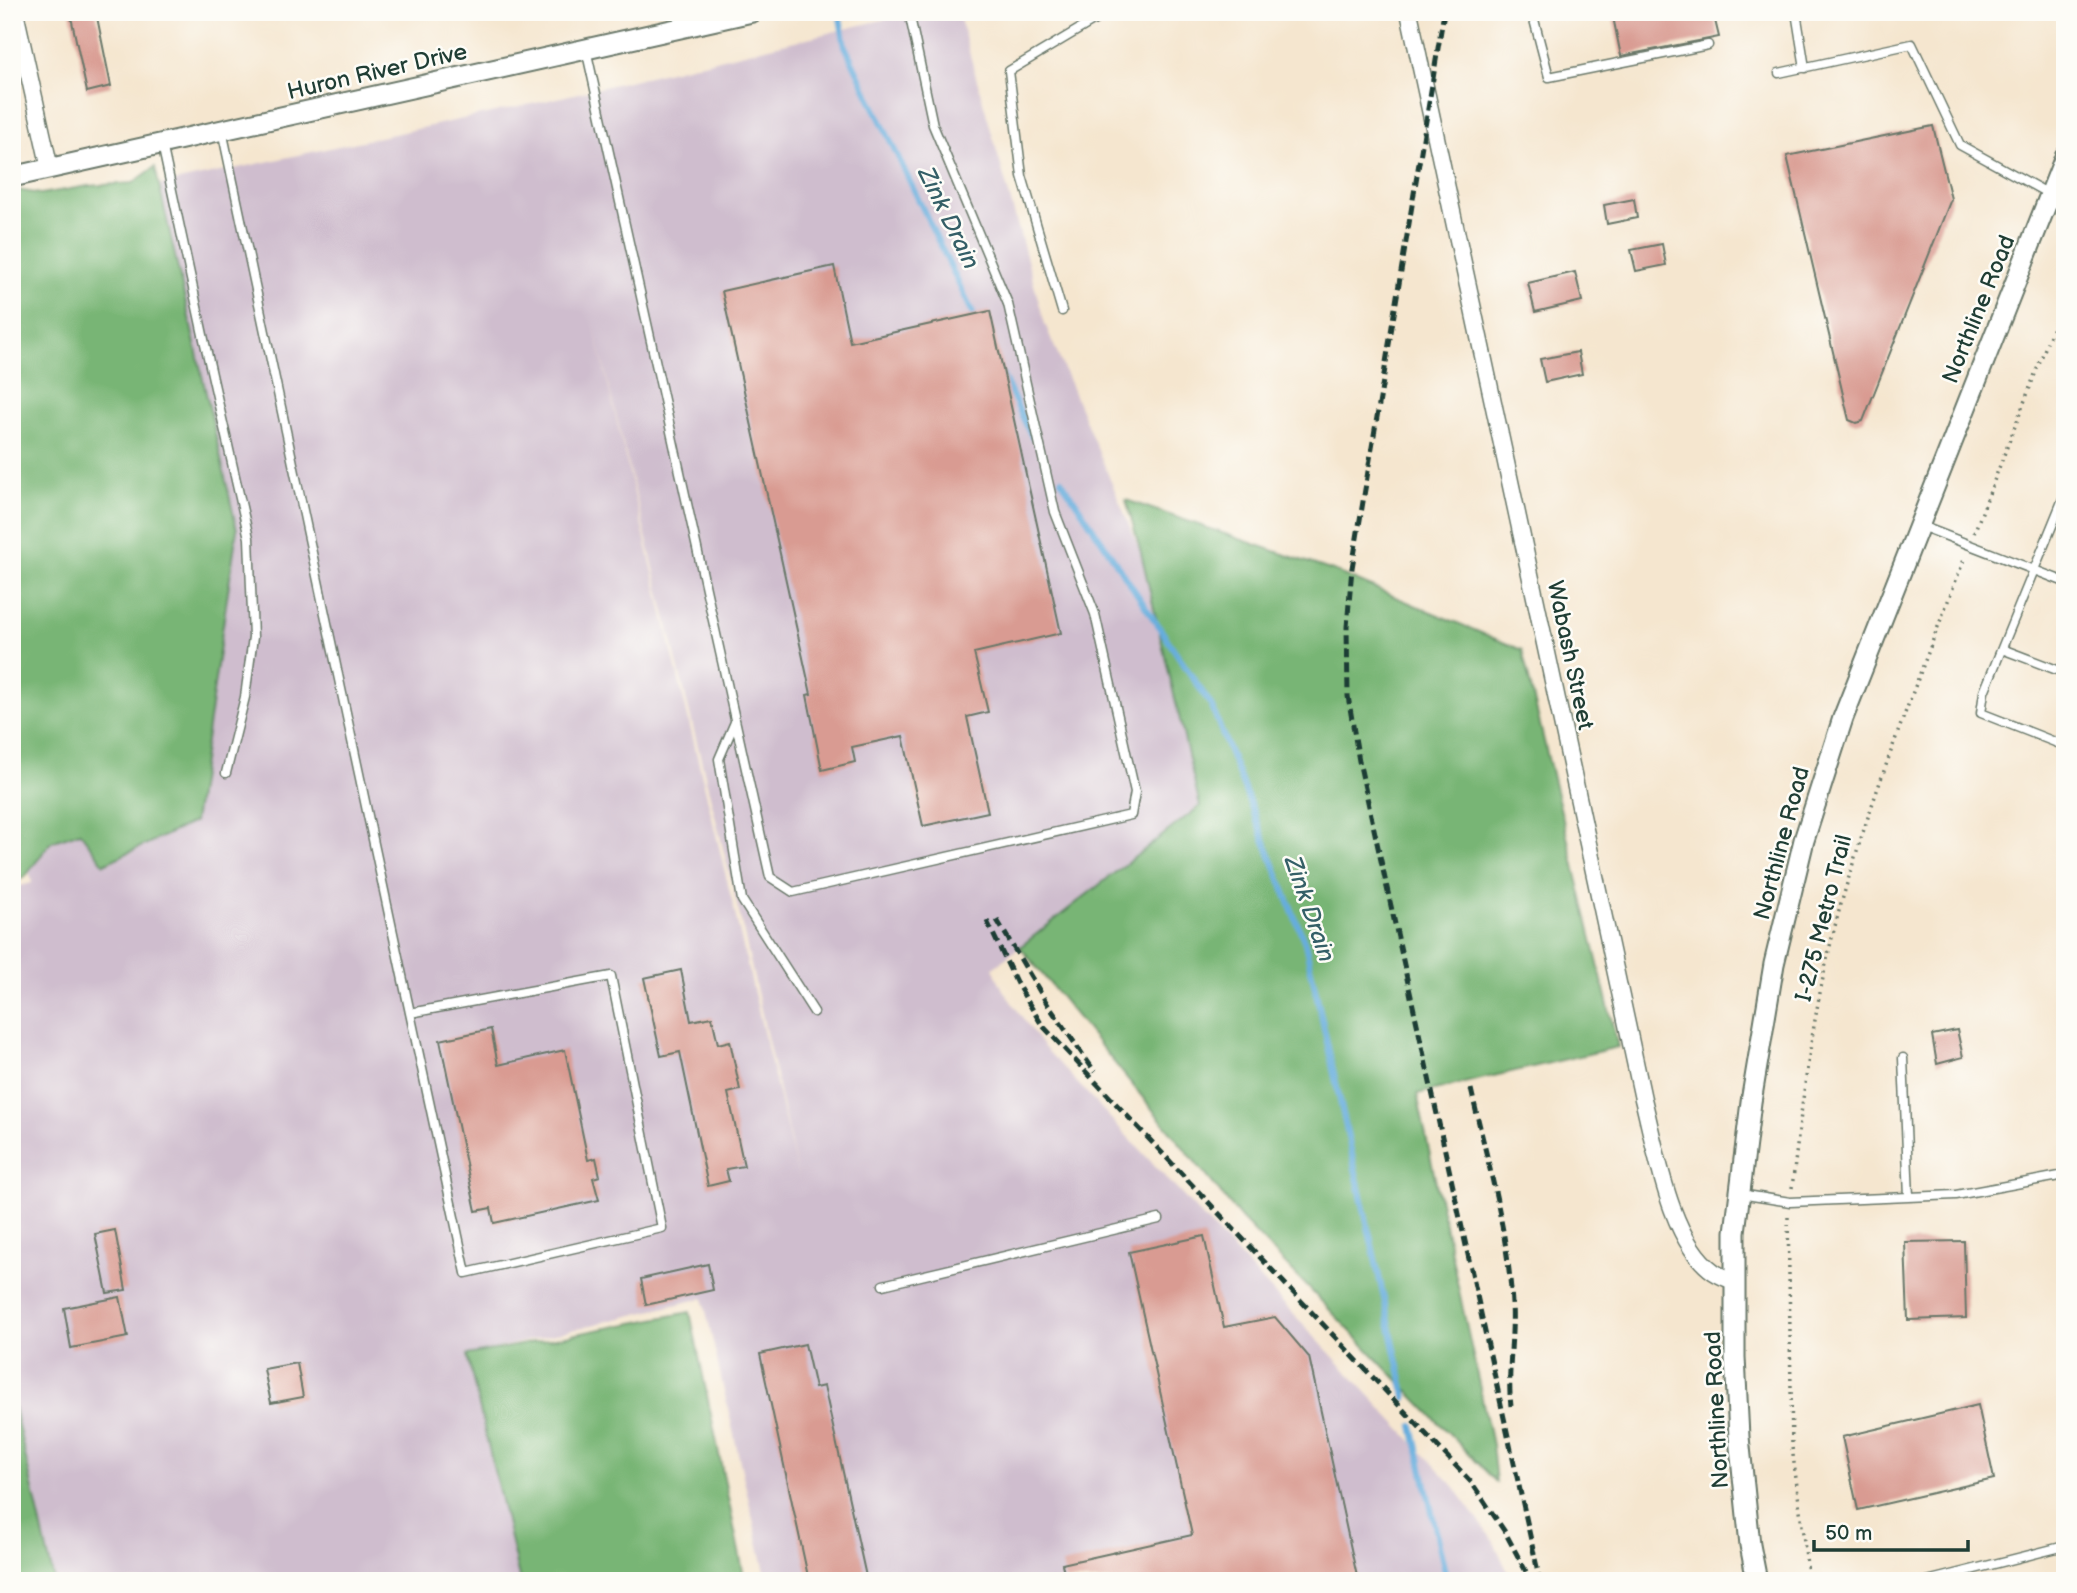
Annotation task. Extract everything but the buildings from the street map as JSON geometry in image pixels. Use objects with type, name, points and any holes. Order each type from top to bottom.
[{"type":"street","points":[[15,12],[50,169]]},
{"type":"street","name":"Huron River Drive","points":[[12,177],[752,12]]},
{"type":"street","name":"Wabash Street","points":[[1409,12],[1643,1099],[1675,1219],[1694,1252],[1714,1272],[1734,1281]]},
{"type":"street","name":"Northline Road","points":[[1757,1581],[1750,1545],[1739,1437],[1735,1232],[1774,964],[1804,840],[1843,718],[2065,157]]},
{"type":"lane","points":[[586,49],[770,877],[793,892],[1131,815],[1135,792],[1096,614],[1055,512],[1008,304],[933,125],[909,12]]},
{"type":"lane","points":[[1532,12],[1549,77],[1708,45]]},
{"type":"lane","points":[[1796,12],[1805,68]]},
{"type":"lane","points":[[1062,311],[1022,176],[1009,71],[1102,13]]},
{"type":"lane","points":[[1779,73],[1912,44],[1960,145],[2050,195]]},
{"type":"lane","points":[[222,130],[410,1013],[466,1273],[662,1228],[611,976],[410,1013]]},
{"type":"lane","points":[[162,144],[249,538],[253,637],[245,697],[226,773]]},
{"type":"lane","points":[[2065,494],[1984,692],[1981,713],[2065,746]]},
{"type":"lane","points":[[1918,526],[2065,582]]},
{"type":"lane","points":[[2002,649],[2065,673]]},
{"type":"lane","points":[[735,722],[719,759],[741,900],[814,1012]]},
{"type":"lane","points":[[1903,1058],[1909,1197]]},
{"type":"lane","points":[[1740,1194],[1790,1202],[1956,1195],[2065,1175]]},
{"type":"lane","points":[[883,1285],[1159,1219]]},
{"type":"lane","points":[[1927,1581],[2065,1546]]},
{"type":"path","name":"I-275 Metro Trail","points":[[1809,1581],[1792,1447],[1788,1221],[1809,1048],[1839,914],[1877,784],[2065,296]]},
{"type":"shaded area","points":[[915,12],[958,12],[1045,324],[1141,553],[1200,806],[993,968],[1003,990],[1042,1045],[1453,1485],[1494,1542],[1512,1581],[767,1581],[703,1298],[468,1355],[520,1581],[54,1581],[12,1399],[12,888],[32,883],[12,796],[82,202],[541,102]],"holes":[[[592,318],[742,925],[799,1180]]]},
{"type":"green space","points":[[155,167],[237,530],[194,822],[104,864],[80,832],[51,842],[25,877],[12,883],[12,192],[18,190],[41,194],[88,186],[133,183]]},
{"type":"green space","points":[[1126,500],[1336,572],[1522,650],[1618,1047],[1417,1094],[1492,1445],[1496,1482],[1241,1218],[1020,947],[1200,806],[1141,553]]},
{"type":"green space","points":[[690,1312],[745,1581],[520,1581],[467,1355]]},
{"type":"green space","points":[[12,1399],[54,1581],[12,1581]]},
{"type":"waterway","name":"Zink Drain","points":[[839,12],[845,46],[976,320]]},
{"type":"waterway","name":"Zink Drain","points":[[1002,374],[1032,437]]},
{"type":"waterway","name":"Zink Drain","points":[[1061,480],[1211,705],[1305,943],[1406,1398]]},
{"type":"waterway","name":"Zink Drain","points":[[1413,1426],[1447,1581]]},
{"type":"railway","points":[[1444,12],[1352,568],[1347,627],[1348,696],[1359,761],[1540,1581]]},
{"type":"railway","points":[[997,920],[1048,1005],[1095,1072]]},
{"type":"railway","points":[[987,921],[1017,984],[1042,1025],[1472,1483],[1505,1532],[1531,1581]]},
{"type":"railway","points":[[1471,1089],[1496,1196],[1510,1277],[1511,1406]]}]
